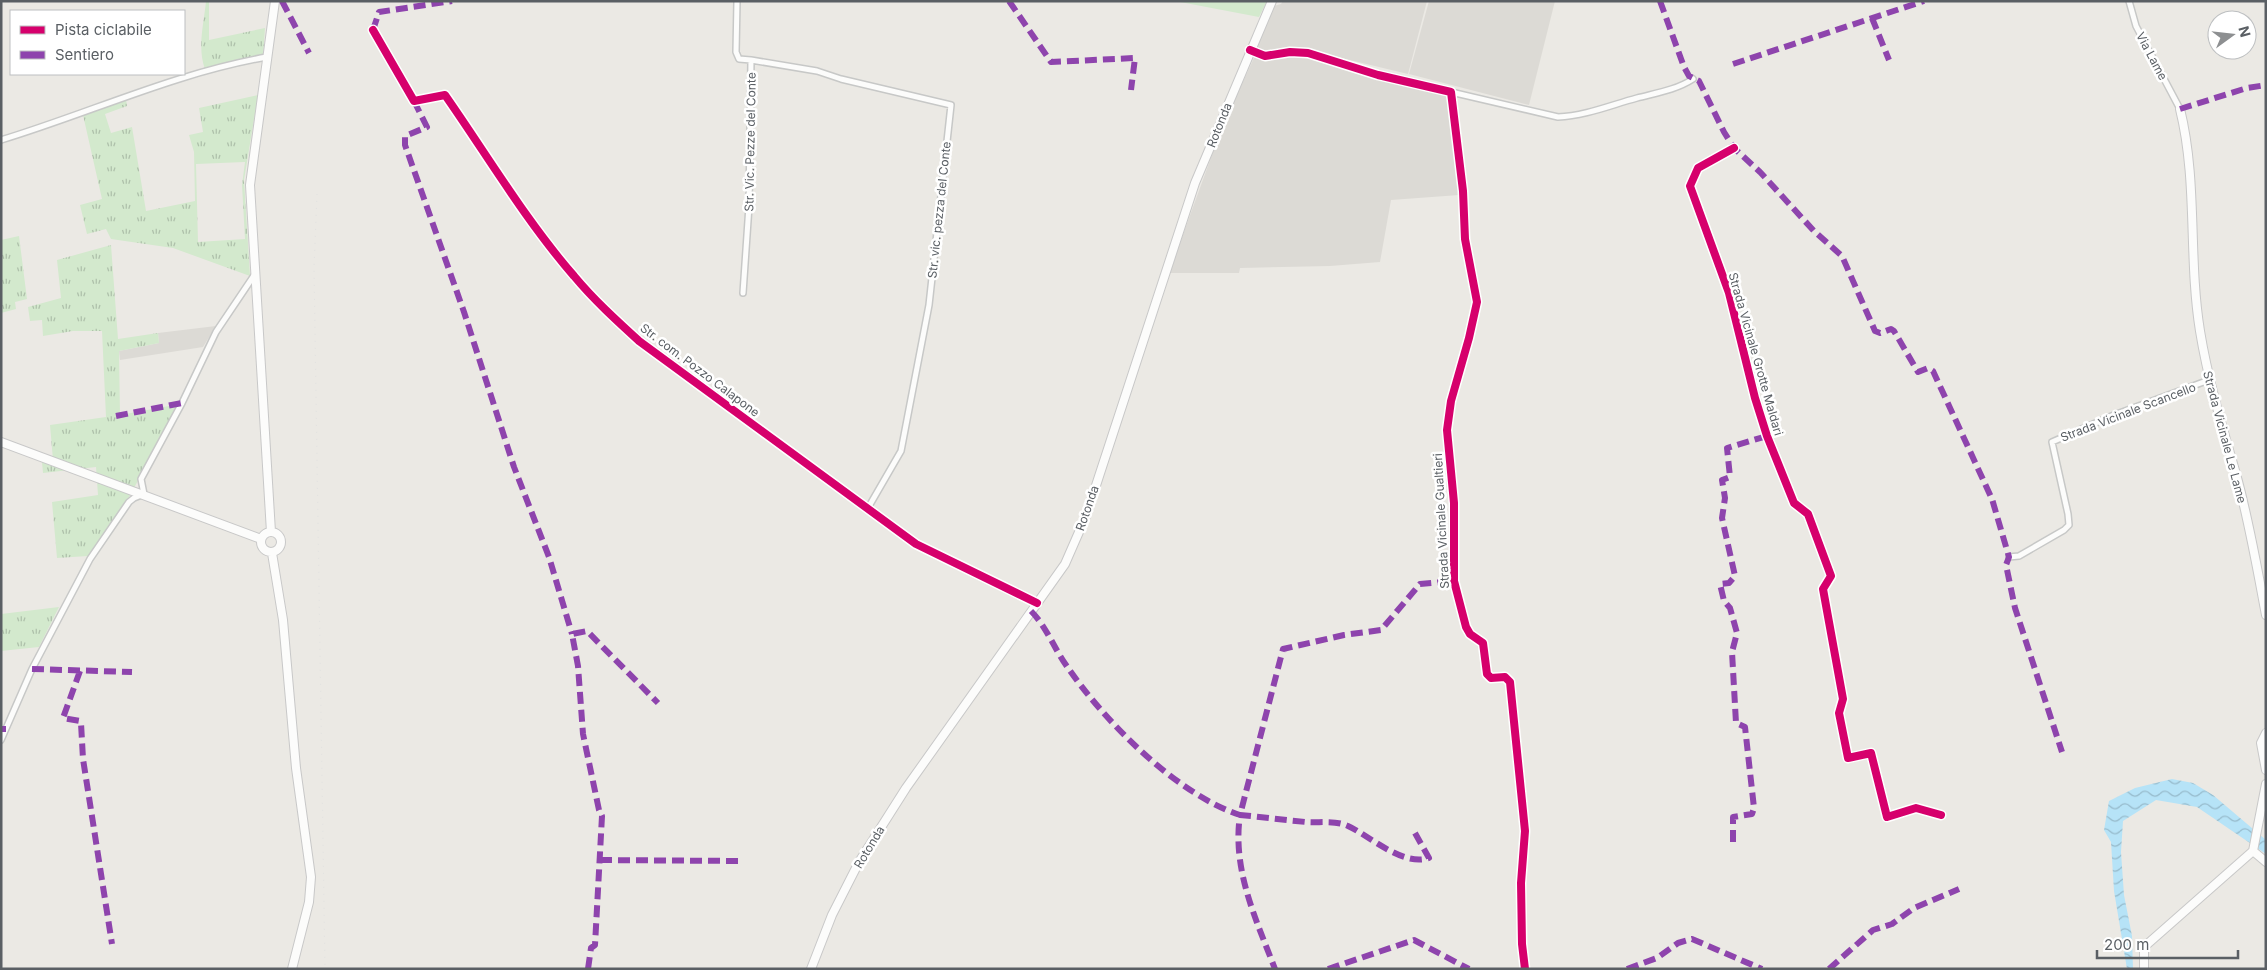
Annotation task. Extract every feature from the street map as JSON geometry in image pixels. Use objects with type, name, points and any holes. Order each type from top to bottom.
[{"type":"main road","points":[[272,532],[250,185],[275,1]]},
{"type":"main road","name":"Rotonda","points":[[810,969],[832,915],[859,862],[906,788],[1066,564],[1086,516],[1195,183],[1272,1]]},
{"type":"main road","name":"Strada Vicinale Le Lame","points":[[2180,108],[2190,158],[2196,300],[2209,380],[2244,505],[2266,615]]},
{"type":"main road","points":[[1,442],[261,539]]},
{"type":"main road","points":[[261,539],[266,533],[272,532],[278,535],[282,542],[279,549],[272,553]]},
{"type":"main road","points":[[261,539],[263,549],[272,553]]},
{"type":"main road","points":[[272,553],[283,620],[296,768],[311,877],[308,902],[292,969]]},
{"type":"main road","points":[[2266,733],[2261,743],[2266,770]]},
{"type":"main road","points":[[2144,969],[2144,947],[2253,851],[2266,784]]},
{"type":"main road","points":[[2253,851],[2266,862]]},
{"type":"street","name":"Str. Vic. Pezze del Conte","points":[[737,1],[736,52],[739,59],[751,60],[749,206],[743,293]]},
{"type":"street","name":"Via Lame","points":[[2129,1],[2136,26],[2180,108]]},
{"type":"street","name":"Str. com. Pozzo Calapone","points":[[373,30],[414,100],[445,96],[539,232],[573,275],[602,308],[639,341],[910,539],[934,554],[1037,603]]},
{"type":"street","points":[[1250,50],[1265,56],[1290,52],[1308,53],[1378,74],[1558,117],[1575,116],[1668,90],[1693,79]]},
{"type":"street","points":[[1,140],[189,75],[267,57]]},
{"type":"street","name":"Str. vic. pezza del Conte","points":[[751,60],[817,71],[841,79],[951,105],[929,304],[901,451],[868,508]]},
{"type":"street","name":"Strada Vicinale Gualtieri","points":[[1451,92],[1463,191],[1465,239],[1477,302],[1451,402],[1447,430],[1454,503],[1454,581],[1466,627],[1470,634],[1483,643],[1488,674],[1492,678],[1505,677],[1510,682],[1526,831],[1521,883],[1522,944],[1525,969]]},
{"type":"street","name":"Strada Vicinale Grotte Maldari","points":[[1734,148],[1698,168],[1690,186],[1728,293],[1754,398],[1767,436],[1794,502],[1808,514],[1831,576],[1823,589],[1843,699],[1839,713],[1848,758],[1871,753],[1887,817],[1916,808],[1941,815]]},
{"type":"street","points":[[1,740],[32,669],[90,559],[129,502],[144,494],[142,479],[182,403],[216,332],[255,274]]},
{"type":"street","name":"Strada Vicinale Scancello","points":[[2009,557],[2019,556],[2068,526],[2068,514],[2052,442],[2114,415],[2209,380]]},
{"type":"street","points":[[124,487],[129,502]]},
{"type":"shaded area","points":[[1283,1],[1427,1],[1408,74],[1300,48],[1266,54],[1254,49],[1274,6],[1281,4]]},
{"type":"shaded area","points":[[1429,1],[1555,1],[1529,105],[1409,74]]},
{"type":"shaded area","points":[[1294,53],[1449,97],[1459,195],[1391,200],[1380,262],[1330,266],[1240,268],[1239,273],[1169,273],[1224,122],[1254,58]]},
{"type":"shaded area","points":[[216,326],[203,347],[120,360],[119,351],[159,343],[158,333]]},
{"type":"green space","points":[[206,1],[209,1],[209,40],[265,28],[263,57],[229,62],[205,69],[201,44]]},
{"type":"green space","points":[[1175,1],[1267,1],[1259,17]]},
{"type":"green space","points":[[258,95],[244,180],[250,276],[173,248],[111,239],[106,229],[87,234],[80,205],[102,199],[83,115],[126,99],[127,106],[105,114],[111,133],[132,127],[146,211],[195,201],[194,152],[189,135],[203,132],[199,108]],"holes":[[[245,162],[242,185],[245,239],[198,242],[196,164]]]},
{"type":"green space","points":[[19,236],[27,299],[15,302],[16,309],[1,313],[1,240]]},
{"type":"green space","points":[[111,245],[118,339],[158,333],[159,343],[119,351],[120,415],[180,404],[129,497],[88,556],[57,558],[52,502],[98,495],[96,467],[43,473],[42,462],[53,460],[50,425],[106,417],[102,331],[73,331],[43,336],[42,320],[30,321],[28,307],[61,298],[57,260]]},
{"type":"green space","points":[[59,607],[39,647],[1,651],[1,614]]},
{"type":"water","points":[[2172,779],[2193,783],[2213,795],[2266,840],[2266,854],[2197,807],[2156,800],[2123,821],[2121,852],[2124,895],[2132,936],[2133,969],[2127,969],[2114,891],[2111,842],[2104,830],[2109,801],[2135,788]]},
{"type":"railway","points":[[317,194],[314,268],[325,969]]},
{"type":"marked path","points":[[282,1],[309,53]]},
{"type":"marked path","points":[[373,30],[379,12],[452,1]]},
{"type":"marked path","points":[[1009,1],[1051,62],[1135,58],[1131,90]]},
{"type":"marked path","points":[[1660,1],[1684,67],[1689,76],[1699,81],[1734,148],[1760,172],[1814,231],[1842,256],[1875,331],[1880,333],[1891,329],[1894,331],[1918,372],[1928,368],[1933,371],[1992,499],[2009,557],[2006,565],[2015,608],[2062,752]]},
{"type":"marked path","points":[[1733,64],[1924,1]]},
{"type":"marked path","points":[[1872,18],[1889,60]]},
{"type":"marked path","points":[[2180,109],[2247,88],[2266,85]]},
{"type":"marked path","points":[[414,101],[427,127],[405,136],[405,145],[464,312],[514,467],[549,557],[572,634]]},
{"type":"marked path","points":[[116,416],[182,403]]},
{"type":"marked path","points":[[1733,842],[1733,817],[1752,814],[1754,808],[1745,727],[1736,723],[1732,652],[1737,633],[1730,608],[1724,601],[1720,584],[1729,583],[1735,576],[1722,518],[1725,498],[1722,480],[1730,477],[1727,448],[1767,436]]},
{"type":"marked path","points":[[1415,833],[1429,858],[1419,860],[1408,858],[1387,849],[1343,824],[1240,815],[1283,649],[1344,635],[1381,630],[1420,584],[1454,581]]},
{"type":"marked path","points":[[1031,611],[1041,623],[1082,687],[1121,732],[1143,753],[1191,791],[1216,805],[1240,815],[1239,855],[1247,894],[1275,969]]},
{"type":"marked path","points":[[588,969],[591,948],[595,945],[602,816],[599,810],[583,734],[578,666],[572,634],[587,631],[658,703]]},
{"type":"marked path","points":[[32,669],[132,672]]},
{"type":"marked path","points":[[80,671],[63,718],[80,721],[81,723],[83,759],[112,944]]},
{"type":"marked path","points":[[1,729],[6,729]]},
{"type":"marked path","points":[[600,860],[741,861]]},
{"type":"marked path","points":[[1829,969],[1873,930],[1892,924],[1914,908],[1959,889]]},
{"type":"marked path","points":[[1627,969],[1657,958],[1678,943],[1692,939],[1762,969]]},
{"type":"marked path","points":[[1328,969],[1414,940],[1469,969]]},
{"type":"cycle path","points":[[373,30],[414,101],[445,95],[556,255],[589,293],[639,341],[916,544],[1037,603]]},
{"type":"cycle path","points":[[1250,50],[1265,56],[1290,52],[1308,53],[1378,75],[1451,92],[1463,191],[1465,239],[1477,302],[1451,401],[1447,430],[1454,503],[1454,581],[1466,627],[1470,634],[1483,643],[1487,674],[1491,678],[1505,677],[1510,682],[1525,831],[1521,883],[1522,944],[1525,969]]},
{"type":"cycle path","points":[[1734,148],[1698,168],[1690,186],[1729,293],[1755,398],[1767,436],[1794,503],[1808,514],[1831,576],[1823,589],[1843,699],[1839,713],[1848,758],[1871,753],[1887,817],[1916,808],[1941,815]]}]
